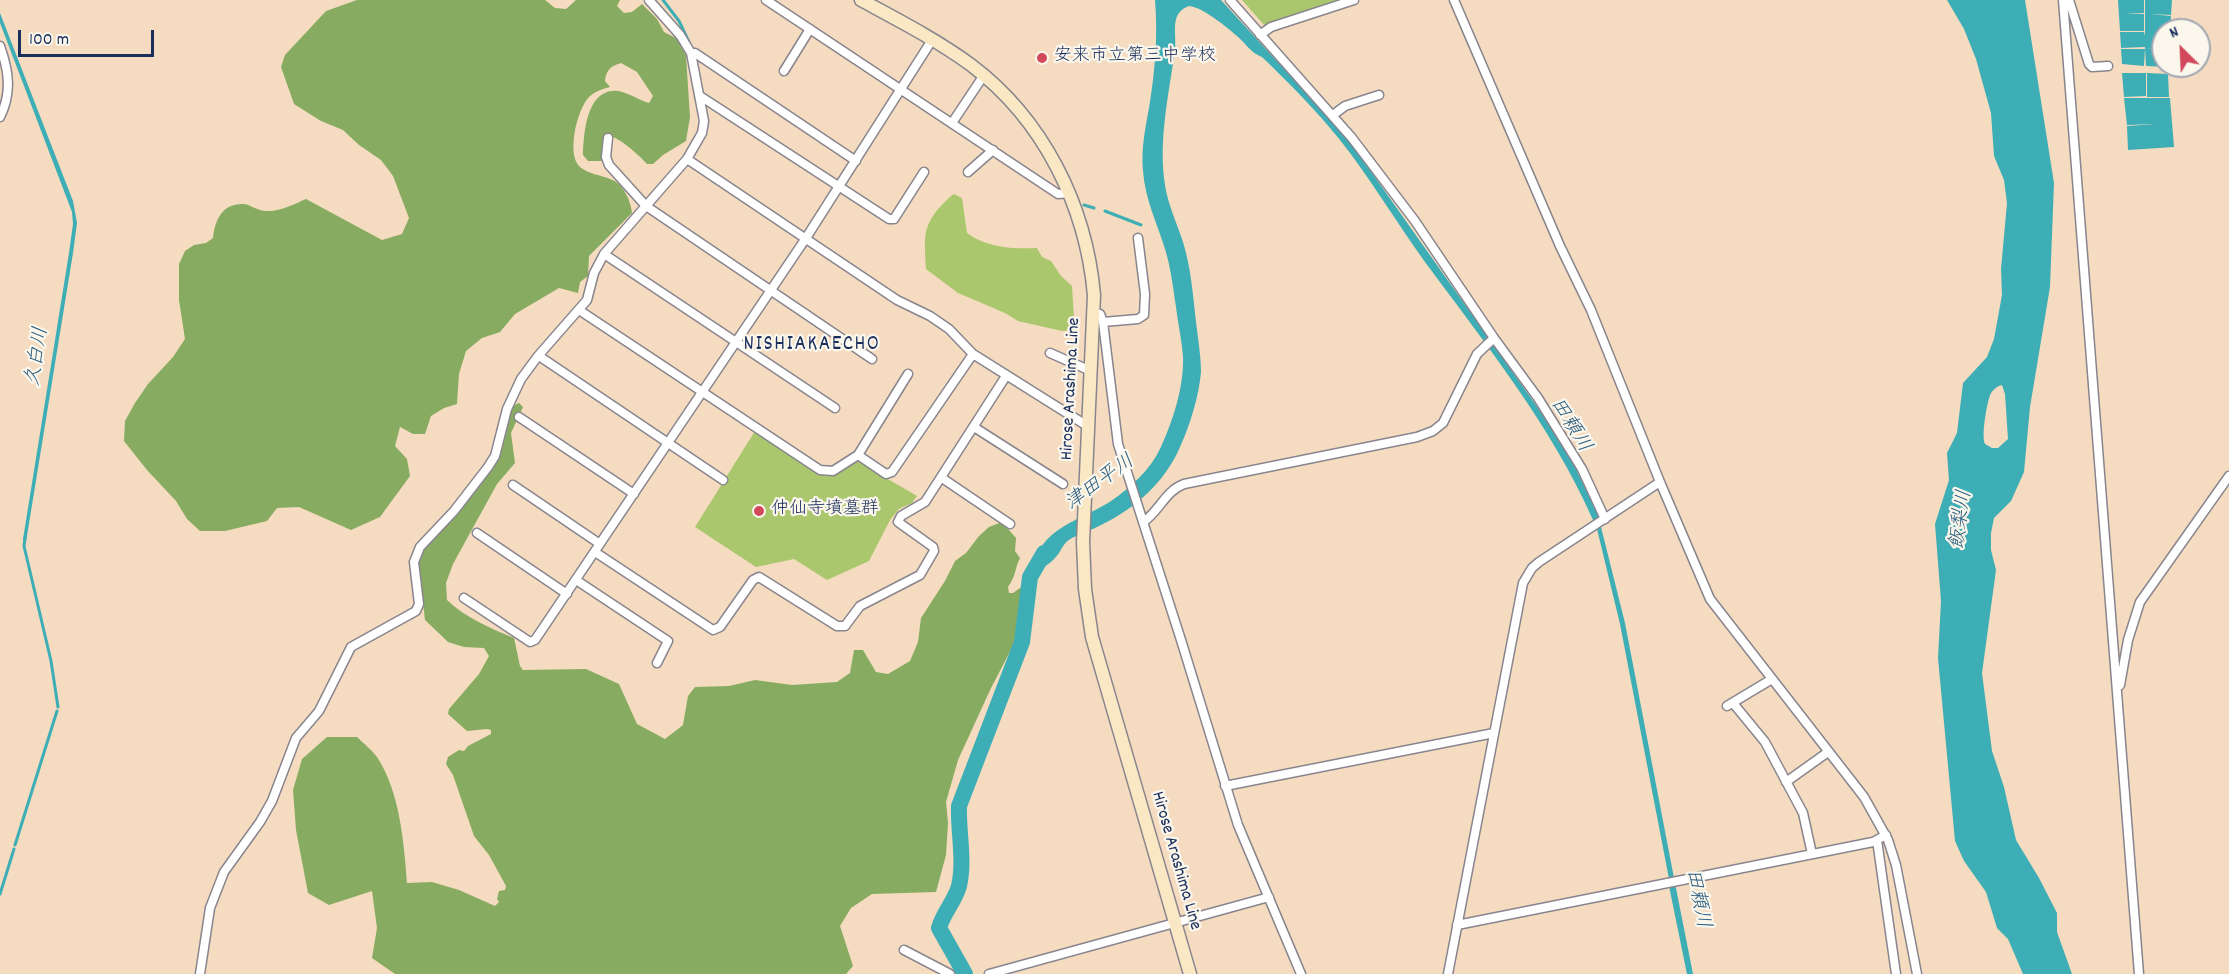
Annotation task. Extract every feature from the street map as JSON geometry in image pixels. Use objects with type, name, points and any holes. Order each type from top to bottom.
[{"type":"main road","name":"Hirose Arashima Line","points":[[861,0],[932,40],[984,75],[1011,101],[1039,136],[1070,193],[1089,257],[1099,317],[1091,372],[1083,542],[1085,588],[1092,637],[1190,974]]},
{"type":"street","points":[[200,974],[210,908],[224,872],[268,807],[296,738],[319,711],[351,647],[416,611],[419,604],[414,562],[420,547],[454,511],[489,467],[495,456],[507,409],[521,379],[590,294],[594,273],[604,254],[687,159],[697,143],[704,126],[691,53],[680,35],[649,0]]},
{"type":"street","points":[[766,0],[1058,194],[1070,193]]},
{"type":"street","points":[[1230,0],[1333,115],[1415,221],[1490,341],[1538,398],[1563,436],[1582,469],[1603,520]]},
{"type":"street","points":[[1260,35],[1271,27],[1354,0]]},
{"type":"street","points":[[1454,0],[1560,246],[1591,310],[1710,599],[1864,797],[1886,835],[1896,865],[1917,974]]},
{"type":"street","points":[[2063,0],[2139,974]]},
{"type":"street","points":[[2069,0],[2089,64],[2092,67],[2108,66]]},
{"type":"street","points":[[784,71],[810,29]]},
{"type":"street","points":[[464,598],[531,642],[535,640],[806,238],[932,40]]},
{"type":"street","points":[[0,46],[9,86],[0,117]]},
{"type":"street","points":[[691,53],[856,161]]},
{"type":"street","points":[[952,123],[984,75]]},
{"type":"street","points":[[1333,115],[1345,106],[1379,95]]},
{"type":"street","points":[[700,96],[889,219],[894,219],[924,172]]},
{"type":"street","points":[[608,138],[606,157],[609,165],[646,206],[872,359]]},
{"type":"street","points":[[968,172],[993,150]]},
{"type":"street","points":[[687,159],[897,300],[930,316],[949,329],[973,354],[1089,427]]},
{"type":"street","points":[[1138,238],[1145,294],[1144,315],[1138,319],[1099,317],[1116,436],[1182,640],[1238,825],[1301,974]]},
{"type":"street","points":[[604,254],[835,408]]},
{"type":"street","points":[[579,310],[820,470],[833,471],[858,455],[909,374]]},
{"type":"street","points":[[1143,522],[1172,491],[1184,484],[1417,437],[1433,431],[1443,423],[1477,354],[1490,341]]},
{"type":"street","points":[[1050,352],[1091,372]]},
{"type":"street","points":[[858,455],[886,474],[892,472],[973,354]]},
{"type":"street","points":[[542,358],[723,480]]},
{"type":"street","points":[[513,485],[713,630],[720,627],[753,580],[759,577],[837,626],[843,627],[860,606],[921,573],[934,551],[933,547],[898,522],[901,516],[925,502],[1006,376]]},
{"type":"street","points":[[519,417],[634,494]]},
{"type":"street","points":[[974,427],[1063,484]]},
{"type":"street","points":[[2117,697],[2128,640],[2140,602],[2229,476]]},
{"type":"street","points":[[942,478],[1010,524]]},
{"type":"street","points":[[1448,974],[1523,583],[1532,568],[1539,562],[1660,482]]},
{"type":"street","points":[[477,533],[567,594]]},
{"type":"street","points":[[576,580],[668,641],[657,663]]},
{"type":"street","points":[[1772,679],[1730,705],[1762,738],[1803,813],[1812,854]]},
{"type":"street","points":[[1225,786],[1494,733]]},
{"type":"street","points":[[1786,782],[1828,752]]},
{"type":"street","points":[[1457,925],[1812,854],[1877,840],[1886,835]]},
{"type":"street","points":[[1877,840],[1896,974]]},
{"type":"street","points":[[989,974],[1269,897]]},
{"type":"street","points":[[904,950],[950,974]]},
{"type":"green space","points":[[357,0],[545,0],[555,8],[566,9],[576,0],[620,0],[617,6],[624,13],[632,12],[642,4],[657,19],[664,32],[678,39],[686,56],[690,117],[686,141],[653,164],[647,164],[621,141],[605,135],[602,145],[602,161],[588,161],[583,155],[584,136],[589,114],[599,97],[607,92],[618,91],[649,103],[653,96],[637,72],[621,63],[612,67],[605,81],[610,87],[591,95],[581,111],[575,132],[574,153],[580,167],[619,184],[628,198],[632,213],[589,256],[588,276],[580,282],[578,293],[559,288],[515,314],[500,332],[482,338],[466,351],[459,374],[457,404],[444,408],[431,416],[425,434],[413,434],[400,427],[395,446],[407,459],[410,476],[380,517],[351,530],[299,507],[277,508],[267,521],[225,531],[200,531],[187,519],[176,501],[124,441],[125,421],[135,403],[185,339],[179,300],[179,264],[185,251],[213,238],[221,214],[236,204],[271,211],[306,199],[382,240],[402,234],[409,218],[393,176],[381,160],[359,145],[343,130],[321,121],[294,104],[281,67],[285,55],[326,11]]},
{"type":"green space","points":[[1242,0],[1349,0],[1265,26]]},
{"type":"green space","points":[[954,194],[962,198],[967,233],[992,245],[1037,248],[1042,257],[1051,261],[1061,276],[1072,286],[1074,319],[1072,330],[1062,331],[1018,321],[958,293],[926,269],[927,229],[934,215]]},
{"type":"green space","points":[[519,403],[523,407],[511,433],[515,463],[497,484],[453,564],[446,583],[447,600],[470,617],[514,638],[520,666],[523,670],[586,669],[619,684],[637,724],[665,739],[683,725],[688,696],[695,687],[729,686],[755,680],[792,685],[837,682],[850,673],[854,650],[863,650],[876,672],[888,674],[910,661],[918,642],[921,618],[955,561],[966,553],[989,527],[1002,522],[1016,538],[1015,551],[1020,558],[1008,587],[1009,593],[1020,588],[1024,589],[1023,606],[1013,646],[958,760],[946,802],[948,823],[946,855],[936,892],[872,894],[851,908],[840,926],[853,966],[846,974],[395,974],[372,958],[377,928],[372,891],[329,905],[308,893],[296,830],[293,790],[302,759],[327,737],[357,737],[375,754],[385,771],[400,818],[407,883],[432,882],[459,890],[495,906],[499,902],[497,899],[499,891],[505,890],[506,886],[489,855],[474,836],[453,775],[446,764],[448,757],[459,750],[464,751],[468,746],[491,734],[491,730],[487,729],[467,731],[448,714],[449,709],[479,674],[489,656],[484,648],[464,647],[448,642],[425,620],[418,562],[423,550],[490,471],[499,454],[508,417],[514,406]]},
{"type":"green space","points":[[755,431],[834,474],[857,461],[917,496],[912,503],[899,509],[890,520],[869,561],[827,580],[794,559],[756,567],[695,527]]},
{"type":"water","points":[[1155,0],[1221,0],[1348,139],[1552,428],[1575,467],[1599,517],[1593,520],[1558,451],[1538,419],[1340,140],[1262,57],[1214,18],[1189,6],[1179,13],[1175,24],[1175,49],[1165,117],[1163,168],[1166,192],[1186,252],[1193,292],[1201,372],[1194,410],[1174,460],[1158,483],[1126,511],[1069,540],[1053,560],[1033,574],[1042,546],[1051,536],[1073,521],[1111,501],[1145,471],[1156,457],[1165,438],[1180,392],[1183,357],[1172,278],[1149,201],[1143,171],[1144,140],[1155,54]]},
{"type":"water","name":"飯梨川","points":[[1947,0],[2025,0],[2054,183],[2050,287],[2030,407],[2024,472],[2011,501],[1994,518],[1991,550],[1996,570],[1982,673],[1992,751],[2004,787],[2016,840],[2057,913],[2057,932],[2072,974],[2023,974],[2008,939],[1997,928],[1986,892],[1964,861],[1955,841],[1938,658],[1941,601],[1935,524],[1949,480],[1947,453],[1957,433],[1963,383],[1987,357],[1994,339],[2002,295],[2001,269],[2007,203],[2004,180],[1994,156],[1991,113],[1976,59],[1964,29]],"holes":[[[2002,385],[2005,394],[2008,439],[1998,448],[1992,448],[1985,444],[1984,440],[1988,403],[1991,393],[1999,386]]]},
{"type":"water","points":[[2118,0],[2144,0],[2144,13],[2124,13],[2144,14],[2144,31],[2120,31]]},
{"type":"water","points":[[2145,0],[2172,0],[2171,15],[2150,14],[2171,16],[2171,18],[2151,18],[2151,48],[2147,48],[2151,48],[2151,66],[2146,66],[2145,47],[2121,48],[2120,32],[2144,32],[2145,36]]},
{"type":"water","points":[[0,13],[73,201],[77,223],[26,542],[23,539],[73,224],[72,212],[0,23]]},
{"type":"water","points":[[2121,49],[2145,49],[2144,66],[2122,64]]},
{"type":"water","points":[[2122,73],[2146,73],[2146,96],[2124,97]]},
{"type":"water","points":[[2147,73],[2151,73],[2151,78],[2168,78],[2169,97],[2147,97]]},
{"type":"water","points":[[2124,98],[2170,98],[2174,147],[2128,150],[2127,126],[2155,124],[2127,125]]},
{"type":"water","points":[[1601,527],[1625,623],[1674,878],[1669,879],[1620,624],[1597,529]]},
{"type":"water","points":[[1675,883],[1693,974],[1687,974],[1670,891],[1669,884]]},
{"type":"waterway","points":[[663,0],[679,21],[689,42]]},
{"type":"waterway","points":[[1084,205],[1094,208]]},
{"type":"waterway","points":[[1105,211],[1141,225]]},
{"type":"waterway","name":"久白川","points":[[25,538],[24,546],[51,661],[58,707]]},
{"type":"waterway","name":"津田平川","points":[[965,974],[939,928],[957,891],[961,876],[959,806],[1022,642],[1030,577],[1044,553]]},
{"type":"waterway","name":"久白川","points":[[15,845],[57,711]]},
{"type":"waterway","name":"久白川","points":[[0,894],[14,849]]},
{"type":"place","name":"安来市立第三中学校","points":[[1042,58]]},
{"type":"place","name":"仲仙寺墳墓群","points":[[759,511]]},
{"type":"district","name":"NISHIAKAECHO","points":[[812,346]]},
{"type":"water label","name":"田頼川","points":[[1569,426]]},
{"type":"water label","name":"田頼川","points":[[1696,899]]}]
